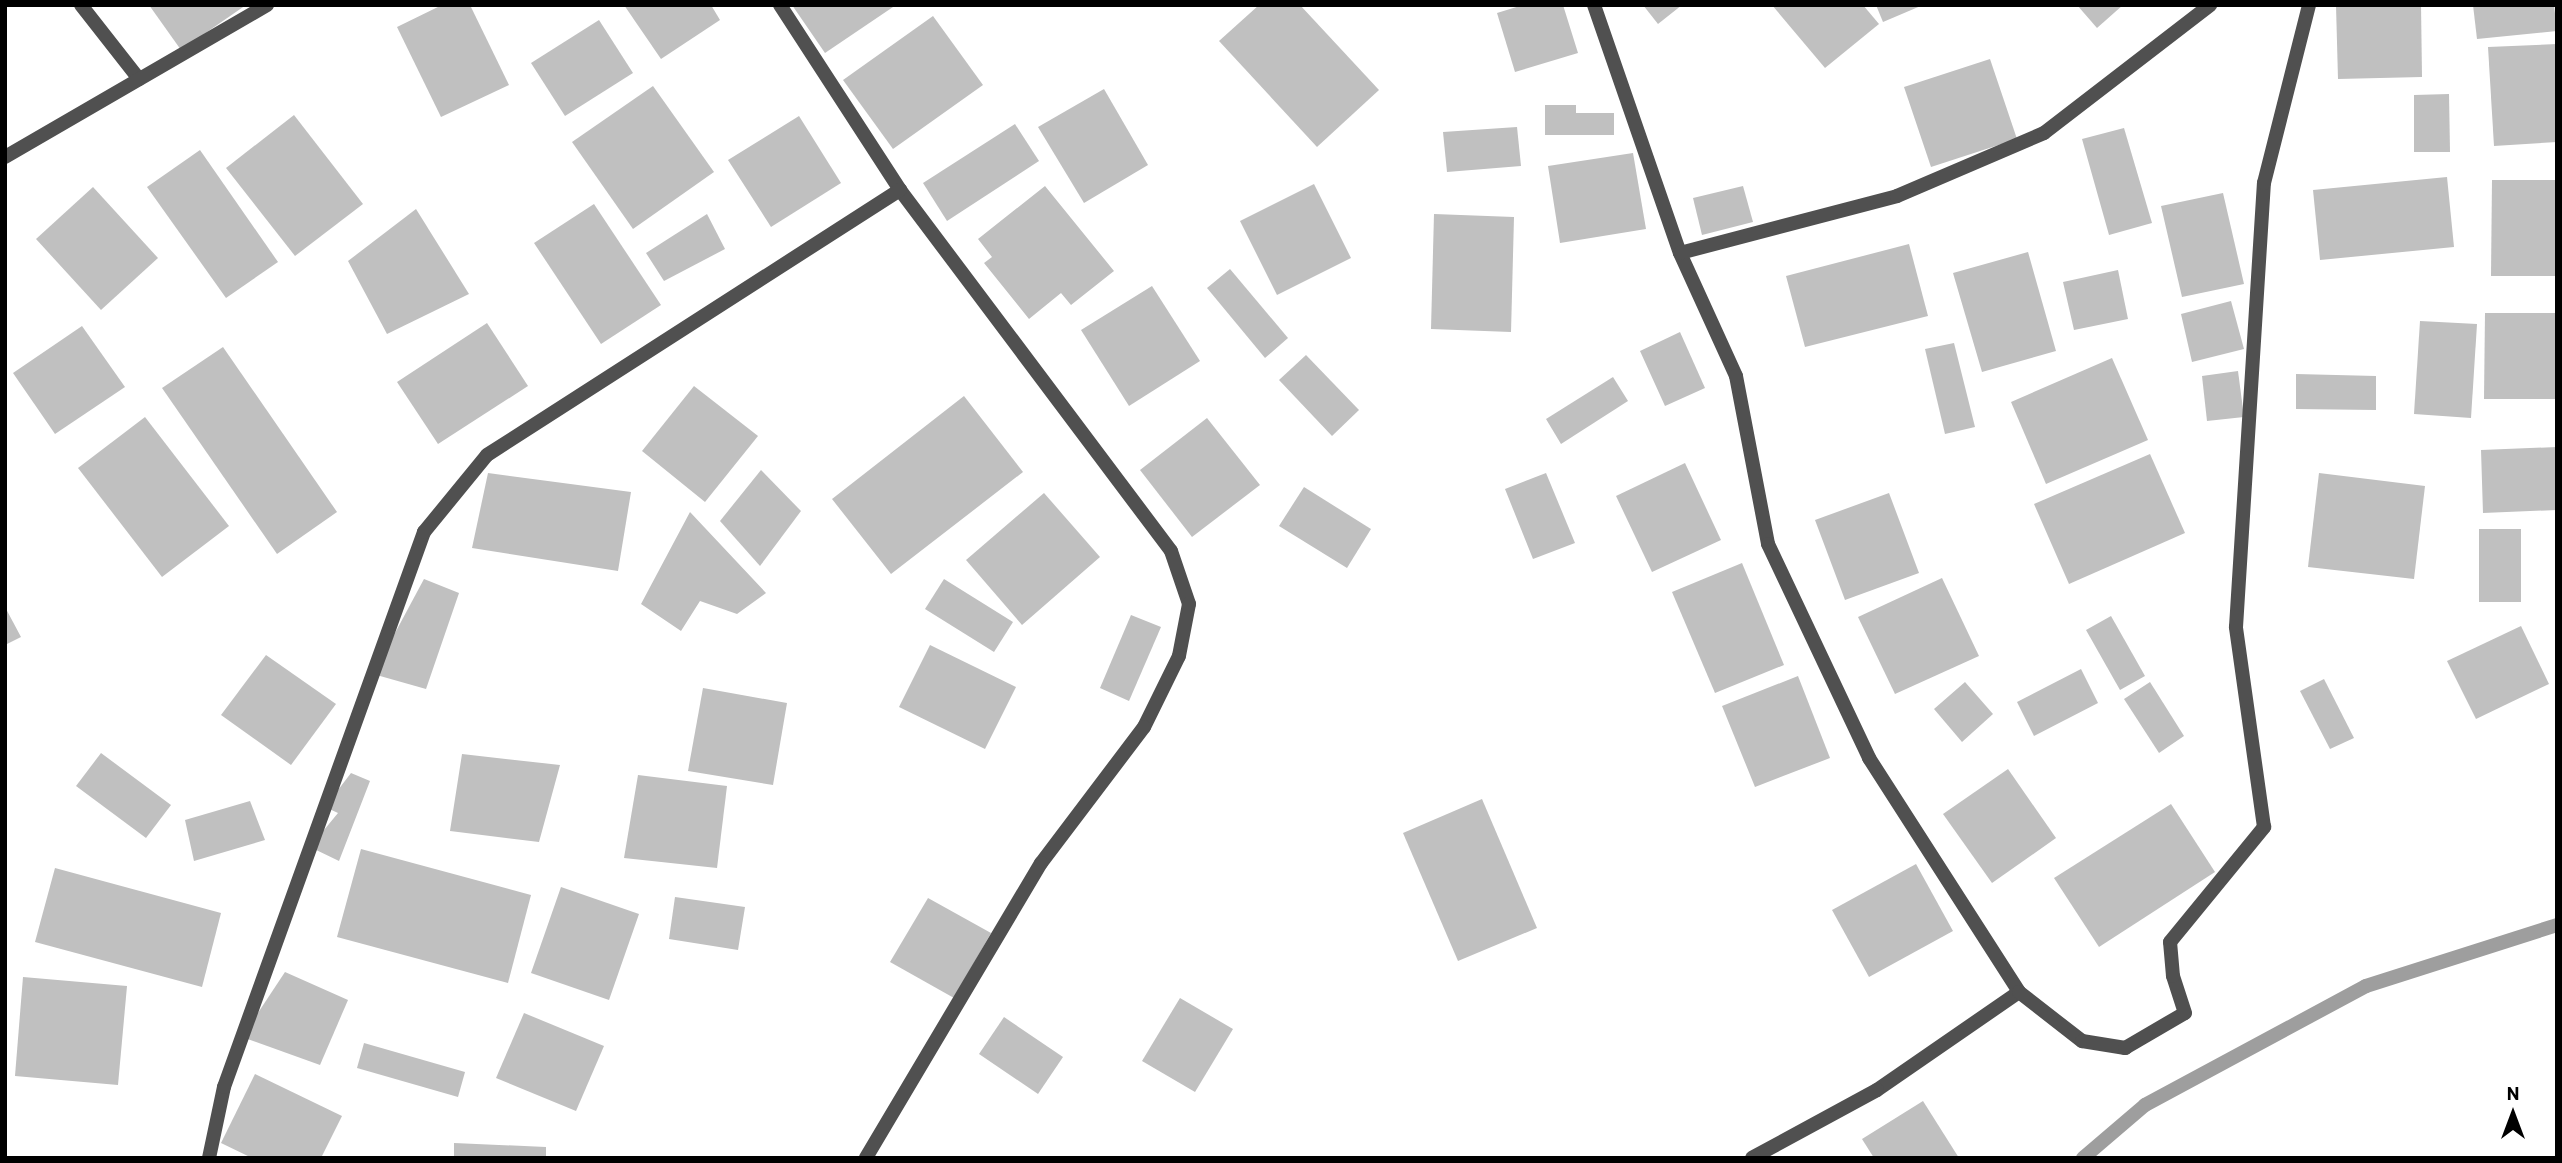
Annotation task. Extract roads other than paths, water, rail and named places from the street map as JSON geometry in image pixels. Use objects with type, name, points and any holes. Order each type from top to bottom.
[{"type":"street","points":[[81,5],[139,79]]},
{"type":"street","points":[[5,157],[267,5]]},
{"type":"street","points":[[779,5],[900,190],[1171,551],[1189,604],[1179,656],[1144,727],[1041,863],[866,1158]]},
{"type":"street","points":[[1594,5],[1680,253],[1736,376],[1768,544],[1869,758],[2020,992],[2082,1041],[2125,1048],[2185,1013],[2173,976],[2170,942],[2264,827],[2236,627],[2264,183],[2309,5]]},
{"type":"street","points":[[1680,253],[1898,196],[2044,133],[2210,5]]},
{"type":"street","points":[[209,1158],[224,1087],[424,532],[487,455],[900,190]]},
{"type":"street","points":[[1752,1158],[1877,1090],[2020,992]]},
{"type":"waterway","points":[[2083,1158],[2145,1105],[2366,986],[2557,925]]}]
